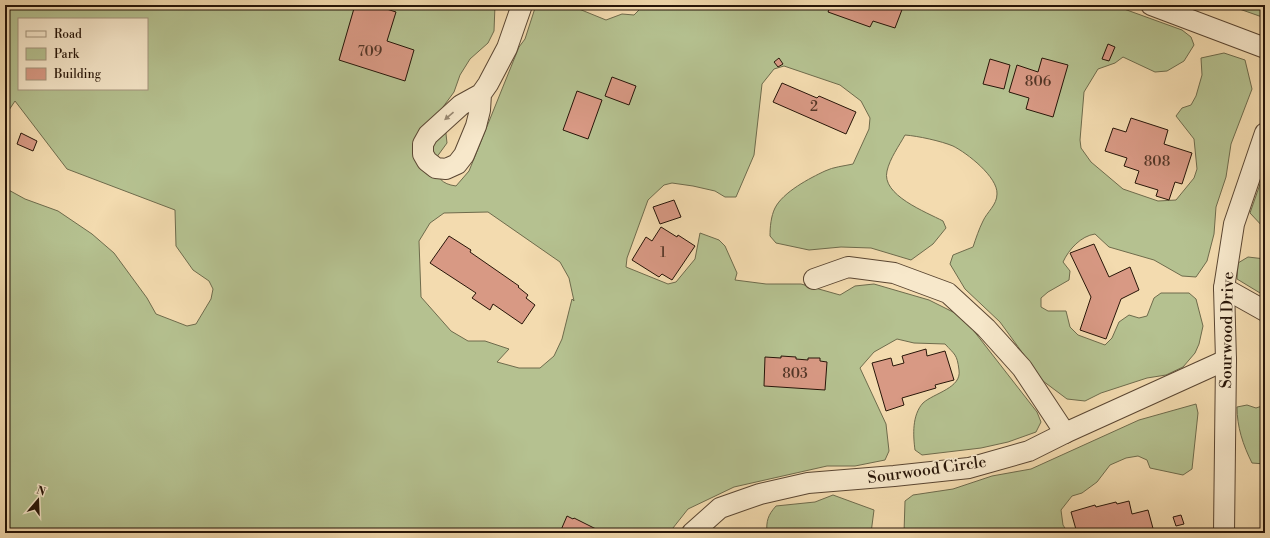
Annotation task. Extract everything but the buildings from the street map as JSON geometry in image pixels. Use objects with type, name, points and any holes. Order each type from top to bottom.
[{"type":"street","points":[[481,94],[507,48],[522,5]]},
{"type":"street","points":[[1151,5],[1265,48]]},
{"type":"street","name":"Sourwood Drive","points":[[1224,533],[1226,360],[1224,288],[1234,224],[1265,133]]},
{"type":"street","points":[[814,279],[848,267],[894,273],[948,293],[986,328],[1022,368],[1065,433]]},
{"type":"street","points":[[1224,288],[1265,312]]},
{"type":"street","name":"Sourwood Circle","points":[[692,533],[720,508],[760,494],[808,483],[969,468],[1029,452],[1065,433],[1226,360]]},
{"type":"green space","points":[[5,5],[495,5],[494,31],[488,43],[470,59],[460,75],[454,92],[443,107],[447,143],[431,165],[441,180],[447,184],[456,186],[469,171],[519,47],[525,39],[536,5],[575,5],[579,9],[606,20],[622,14],[634,15],[644,5],[1113,5],[1182,30],[1191,37],[1194,45],[1184,61],[1167,71],[1155,72],[1123,57],[1115,63],[1098,69],[1084,92],[1080,140],[1081,148],[1091,162],[1123,189],[1158,201],[1176,200],[1194,178],[1197,169],[1194,139],[1176,116],[1182,108],[1191,105],[1196,96],[1202,75],[1201,58],[1224,53],[1245,60],[1252,89],[1231,144],[1226,177],[1216,207],[1214,234],[1207,261],[1196,277],[1182,276],[1154,260],[1109,247],[1095,234],[1080,240],[1072,248],[1063,262],[1070,271],[1069,280],[1048,292],[1041,298],[1041,307],[1048,311],[1066,311],[1070,327],[1078,335],[1105,345],[1112,338],[1119,322],[1129,315],[1139,318],[1147,316],[1154,298],[1161,293],[1189,293],[1196,299],[1203,326],[1199,344],[1195,353],[1183,367],[1166,375],[1147,378],[1101,393],[1085,401],[1067,399],[1043,381],[1000,322],[965,289],[950,264],[953,255],[973,247],[982,224],[997,198],[996,187],[993,180],[981,166],[953,146],[916,136],[905,135],[888,166],[887,180],[891,188],[906,202],[943,221],[946,228],[933,244],[911,260],[871,248],[841,247],[809,250],[776,243],[770,236],[770,229],[775,208],[779,202],[797,186],[819,174],[831,168],[853,164],[869,129],[870,118],[861,101],[840,85],[784,66],[774,69],[762,84],[754,155],[736,197],[725,197],[715,191],[693,186],[672,183],[664,185],[648,200],[627,258],[626,267],[668,284],[676,282],[695,259],[700,233],[719,240],[725,246],[737,273],[735,280],[766,284],[801,284],[840,295],[855,286],[874,284],[929,300],[963,317],[1037,412],[1041,422],[1036,432],[1008,442],[981,448],[922,455],[915,450],[914,438],[915,419],[919,408],[928,399],[952,386],[959,376],[959,370],[955,355],[945,344],[914,343],[897,339],[874,352],[860,368],[886,424],[889,451],[885,460],[855,466],[827,466],[734,487],[688,509],[669,533],[5,533],[5,188],[25,199],[58,211],[92,234],[114,253],[147,298],[156,314],[187,326],[196,324],[211,299],[213,289],[209,281],[193,270],[176,246],[175,210],[67,169],[15,101],[5,116]],"holes":[[[488,212],[560,262],[569,278],[574,301],[572,299],[562,339],[554,356],[540,368],[519,368],[497,362],[509,349],[485,341],[468,341],[451,331],[421,297],[419,241],[430,223],[444,213]]]},
{"type":"green space","points":[[1228,5],[1265,5],[1265,18]]},
{"type":"green space","points":[[1265,170],[1265,229],[1250,213]]},
{"type":"green space","points":[[1248,257],[1265,259],[1265,296],[1237,279],[1238,263]]},
{"type":"green space","points":[[1196,404],[1198,413],[1192,469],[1183,475],[1150,468],[1147,460],[1138,456],[1126,458],[1110,465],[1097,482],[1082,493],[1072,496],[1061,510],[1063,525],[1068,533],[904,533],[905,501],[913,495],[953,489],[992,476],[1031,469],[1139,420]]},
{"type":"green space","points":[[1247,405],[1256,408],[1265,405],[1265,464],[1252,463],[1241,436],[1237,407]]},
{"type":"green space","points":[[833,495],[874,510],[871,533],[767,533],[768,518],[776,506],[815,502]]}]
